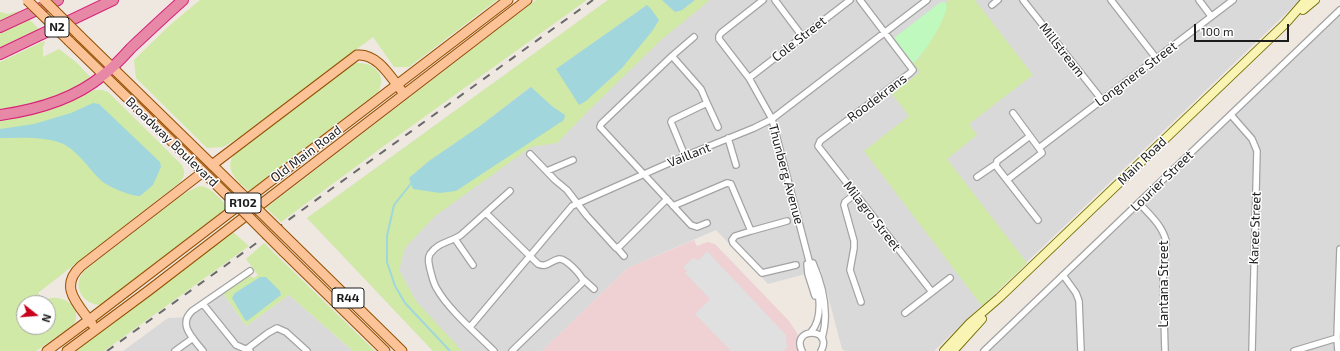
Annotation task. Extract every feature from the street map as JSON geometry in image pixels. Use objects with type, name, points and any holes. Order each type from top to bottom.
[{"type":"highway","name":"N2","points":[[0,27],[58,0]]},
{"type":"highway","name":"N2","points":[[0,54],[113,0]]},
{"type":"highway","points":[[0,115],[22,112],[49,104],[82,90],[104,76],[149,30],[183,0]]},
{"type":"main road","name":"Broadway Boulevard","points":[[27,0],[386,351]]},
{"type":"main road","name":"Broadway Boulevard","points":[[44,0],[402,351]]},
{"type":"main road","name":"Old Main Road","points":[[46,351],[89,320],[508,0]]},
{"type":"main road","name":"Old Main Road","points":[[67,351],[527,0]]},
{"type":"main road","name":"Main Road","points":[[944,351],[970,323],[999,298],[1285,24],[1306,0]]},
{"type":"main road","name":"Main Road","points":[[1285,24],[1315,0]]},
{"type":"main road","points":[[212,165],[357,55],[366,55],[371,57],[378,63],[404,94]]},
{"type":"main road","points":[[96,330],[72,295],[70,285],[73,275],[81,266],[203,172]]},
{"type":"main road","name":"Main Road","points":[[953,351],[999,298]]},
{"type":"street","name":"Thunberg Avenue","points":[[764,0],[721,33],[719,37],[720,41],[749,78],[772,119],[808,253],[817,272],[815,296],[820,306],[818,322],[811,332],[802,337],[800,345],[802,351]]},
{"type":"street","points":[[775,0],[802,36]]},
{"type":"street","name":"Cole Street","points":[[749,78],[850,0]]},
{"type":"street","points":[[860,0],[885,33]]},
{"type":"street","name":"Vaillant","points":[[470,327],[570,207],[576,203],[772,119],[928,0]]},
{"type":"street","points":[[992,5],[998,0]]},
{"type":"street","name":"Millstream","points":[[1023,0],[1102,100]]},
{"type":"street","points":[[1111,0],[1156,58]]},
{"type":"street","points":[[1199,0],[1211,16]]},
{"type":"street","name":"Longmere Street","points":[[1007,180],[1042,154],[1039,148],[1233,0]]},
{"type":"street","name":"Lourier Street","points":[[984,351],[1340,10]]},
{"type":"street","name":"Roodekrans","points":[[822,140],[913,71],[885,33]]},
{"type":"street","points":[[694,37],[672,56],[600,126],[601,129],[673,206],[694,226],[699,227],[707,223]]},
{"type":"street","points":[[672,56],[700,89],[718,127]]},
{"type":"street","points":[[685,156],[671,122],[672,120],[707,102]]},
{"type":"street","points":[[1012,113],[1039,148]]},
{"type":"street","name":"Karee Street","points":[[1231,115],[1252,139],[1257,151],[1252,351]]},
{"type":"street","points":[[977,177],[996,164],[997,161],[1030,136]]},
{"type":"street","points":[[728,138],[736,165]]},
{"type":"street","name":"Milagro Street","points":[[822,140],[818,143],[818,147],[932,292]]},
{"type":"street","points":[[530,154],[567,190],[595,226],[624,256]]},
{"type":"street","points":[[547,171],[574,160]]},
{"type":"street","points":[[996,164],[1038,220]]},
{"type":"street","points":[[673,206],[729,183],[733,188],[750,231]]},
{"type":"street","points":[[494,351],[438,291],[434,283],[428,257],[444,242],[461,235],[510,191]]},
{"type":"street","points":[[855,194],[845,202],[844,205],[854,241],[850,270],[861,302]]},
{"type":"street","points":[[617,248],[667,199]]},
{"type":"street","name":"Lantana Street","points":[[1139,203],[1158,224],[1166,241],[1163,281],[1165,351]]},
{"type":"street","points":[[486,213],[528,256],[538,264],[542,266],[549,265],[559,259],[564,260],[594,289]]},
{"type":"street","points":[[787,221],[735,236],[732,242],[760,272],[796,265]]},
{"type":"street","points":[[454,239],[473,265]]},
{"type":"street","points":[[1338,351],[1337,338],[1340,249]]},
{"type":"street","points":[[203,351],[186,326],[188,315],[250,271]]},
{"type":"street","points":[[1063,275],[1076,293],[1079,301],[1081,351]]},
{"type":"street","points":[[905,313],[950,278]]},
{"type":"street","points":[[512,351],[582,283],[583,279]]},
{"type":"street","name":"Thunberg Avenue","points":[[816,284],[826,315],[825,328],[822,338],[824,350]]},
{"type":"street","points":[[203,304],[236,345],[240,347],[248,350],[277,328],[286,332],[307,351]]},
{"type":"street","points":[[811,332],[822,338]]},
{"type":"street","points":[[175,351],[194,338]]},
{"type":"street","points":[[1294,351],[1337,338]]},
{"type":"shaded area","points":[[608,0],[1300,0],[934,351],[845,351],[842,349],[821,270],[768,284],[716,230],[628,268],[542,351],[433,351],[307,218]]},
{"type":"shaded area","points":[[1340,6],[1340,351],[979,351],[1186,153]]},
{"type":"shaded area","points":[[694,240],[697,246],[707,242],[715,244],[789,321],[797,333],[802,351],[542,351],[628,268]]},
{"type":"shaded area","points":[[707,251],[786,335],[787,348],[784,351],[731,351],[695,314],[710,299],[685,273],[687,271],[683,267],[694,257],[698,261]]},
{"type":"shaded area","points":[[223,293],[246,326],[289,295],[353,351],[123,351],[168,318],[190,317]]},
{"type":"green space","points":[[200,0],[497,0],[409,67],[394,67],[373,37],[238,138],[223,147],[207,148],[136,78],[134,60],[170,25]]},
{"type":"green space","points":[[536,0],[587,0],[281,222],[266,208]]},
{"type":"green space","points":[[608,0],[662,0],[675,12],[682,10],[695,0],[710,0],[661,40],[557,143],[531,147],[435,216],[405,248],[399,270],[416,301],[462,351],[433,351],[307,218]],"holes":[[[647,5],[622,68],[606,83],[556,69]],[[530,87],[553,107],[467,183],[456,191],[409,178],[429,161],[480,126]]]},
{"type":"green space","points":[[949,0],[975,0],[1033,75],[969,124],[977,135],[947,159],[1027,263],[982,306],[864,151],[909,116],[892,94],[920,72],[913,63],[920,58],[947,6],[946,3]]},
{"type":"green space","points":[[944,1],[947,6],[946,12],[939,28],[923,53],[913,63],[894,38]]},
{"type":"green space","points":[[0,12],[8,14],[19,12],[0,21]]},
{"type":"green space","points":[[29,19],[40,30],[0,49],[0,33]]},
{"type":"green space","points":[[44,41],[43,57],[59,49],[77,63],[92,79],[83,85],[48,101],[0,112],[0,62]]},
{"type":"green space","points":[[356,63],[368,65],[377,70],[381,80],[381,86],[378,92],[249,191],[237,180],[231,171],[230,166],[234,155],[346,69]]},
{"type":"green space","points":[[94,90],[102,90],[108,92],[181,164],[184,169],[184,176],[179,183],[38,293],[39,295],[16,295],[16,335],[56,335],[56,298],[64,300],[74,307],[76,319],[73,325],[36,351],[0,351],[0,119]]},
{"type":"green space","points":[[199,186],[207,188],[228,207],[100,305],[86,300],[79,288],[81,276],[85,270],[181,196]]},
{"type":"green space","points":[[233,232],[249,246],[104,351],[71,351]]},
{"type":"green space","points":[[264,243],[375,351],[353,351],[289,295],[246,326],[223,293],[248,275],[254,278],[258,275],[246,259]]},
{"type":"water","points":[[662,0],[695,0],[682,10],[675,12]]},
{"type":"water","points":[[647,5],[659,20],[653,30],[622,68],[586,101],[579,105],[556,69]]},
{"type":"water","points":[[531,87],[553,107],[565,115],[564,120],[456,191],[440,193],[413,189],[409,178],[429,161],[480,126]]},
{"type":"water","points":[[93,103],[99,104],[160,162],[161,167],[153,185],[140,196],[121,191],[103,182],[79,156],[61,143],[38,138],[0,138],[0,129],[34,124],[71,113]]},
{"type":"water","points":[[260,277],[266,277],[280,291],[281,295],[247,321],[232,298],[235,293]]},
{"type":"waterway","points":[[413,181],[394,205],[387,236],[387,262],[395,286],[405,303],[450,351]]},
{"type":"railway","points":[[107,351],[593,0]]}]
